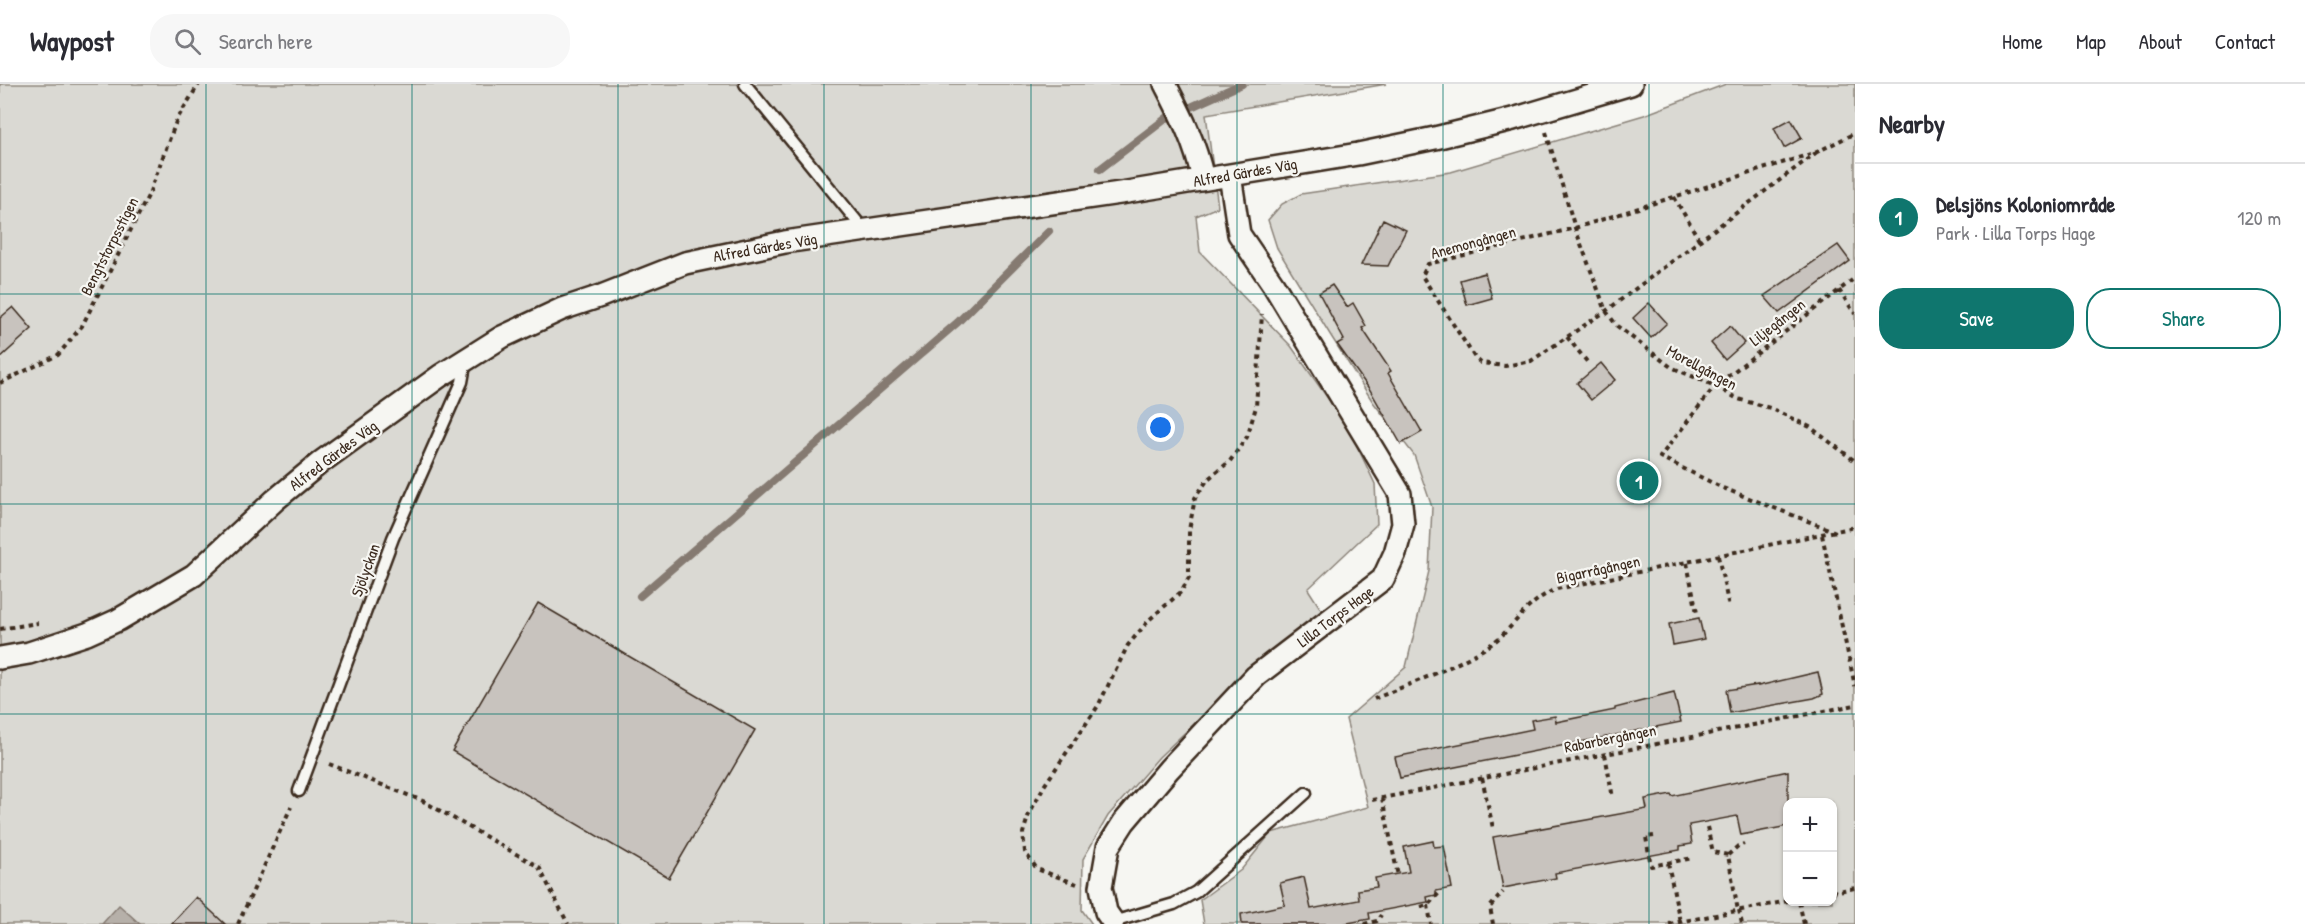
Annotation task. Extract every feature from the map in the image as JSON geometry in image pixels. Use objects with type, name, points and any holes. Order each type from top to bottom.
[{"type":"street","points":[[1165,84],[1197,151],[1203,179]]},
{"type":"street","name":"Alfred Gärdes Väg","points":[[0,658],[29,653],[87,634],[118,620],[194,575],[248,524],[321,462],[461,363],[502,337],[538,320],[686,263],[744,249],[1127,192],[1435,138],[1537,112],[1631,84]]},
{"type":"street","name":"Lilla Torps Hage","points":[[1113,923],[1107,912],[1101,887],[1108,848],[1124,822],[1169,769],[1256,676],[1383,579],[1395,553],[1402,524],[1400,494],[1273,284],[1239,234],[1230,175]]},
{"type":"lane","points":[[745,84],[864,230]]},
{"type":"lane","name":"Sjölyckan","points":[[299,790],[393,538],[462,382],[464,371],[461,363]]},
{"type":"lane","points":[[1113,923],[1174,904],[1196,892],[1306,793]]},
{"type":"path","name":"Bengtstorpsstigen","points":[[0,383],[58,355],[82,326],[149,194],[177,119],[199,84]]},
{"type":"path","name":"Morellgången","points":[[1537,112],[1550,144],[1575,228],[1606,311],[1617,326],[1671,368],[1715,386],[1738,399],[1770,408],[1810,427],[1855,461]]},
{"type":"path","name":"Anemongången","points":[[1817,152],[1606,311],[1531,361],[1505,366],[1481,363],[1475,358],[1422,276],[1428,264],[1575,228],[1817,152],[1855,133]]},
{"type":"path","points":[[1674,197],[1700,241]]},
{"type":"path","name":"Liljegången","points":[[1836,532],[1723,488],[1660,457],[1715,386],[1855,278]]},
{"type":"path","points":[[1101,887],[1069,882],[1037,869],[1025,852],[1023,833],[1029,814],[1044,786],[1098,706],[1128,645],[1150,619],[1181,592],[1189,577],[1189,530],[1195,498],[1208,479],[1230,461],[1247,437],[1256,407],[1262,296],[1273,284]]},
{"type":"path","points":[[1839,290],[1855,314]]},
{"type":"path","points":[[1567,337],[1589,364]]},
{"type":"path","name":"Bigarrågången","points":[[1374,699],[1457,663],[1487,647],[1499,638],[1518,616],[1547,593],[1570,585],[1855,527]]},
{"type":"path","points":[[1822,535],[1855,686]]},
{"type":"path","points":[[1718,556],[1729,607]]},
{"type":"path","points":[[1687,562],[1697,614]]},
{"type":"path","points":[[0,628],[46,621]]},
{"type":"path","name":"Rabarbergången","points":[[1372,800],[1855,705]]},
{"type":"path","points":[[1605,754],[1613,798]]},
{"type":"path","points":[[311,757],[423,801],[539,867],[568,924]]},
{"type":"path","points":[[1482,778],[1492,828]]},
{"type":"path","points":[[238,924],[299,790]]},
{"type":"path","points":[[1382,798],[1398,876]]},
{"type":"path","points":[[1707,827],[1713,852],[1728,855]]},
{"type":"path","points":[[1654,836],[1646,837],[1652,866],[1693,858]]},
{"type":"path","points":[[1728,855],[1744,844]]},
{"type":"path","points":[[1728,855],[1742,924]]},
{"type":"path","points":[[1668,863],[1680,922]]},
{"type":"path","points":[[1837,891],[1855,888]]},
{"type":"path","points":[[1421,907],[1428,905],[1440,892]]},
{"type":"path","points":[[1493,924],[1490,907],[1503,892]]},
{"type":"path","points":[[1669,924],[1783,902]]},
{"type":"path","points":[[1428,905],[1431,924]]},
{"type":"path","points":[[1800,906],[1804,924]]},
{"type":"path","points":[[1367,924],[1377,921],[1381,915]]},
{"type":"shaded area","points":[[0,84],[1387,84],[1206,114],[1218,207],[1196,216],[1200,252],[1291,346],[1348,427],[1375,484],[1377,524],[1308,589],[1324,614],[1214,705],[1159,757],[1108,816],[1083,859],[1082,910],[1092,924],[0,924]]},
{"type":"shaded area","points":[[1726,84],[1855,84],[1855,924],[1204,924],[1200,900],[1241,870],[1271,833],[1368,807],[1346,719],[1406,667],[1429,571],[1432,507],[1414,455],[1373,402],[1331,336],[1277,248],[1268,220],[1282,204],[1301,194],[1451,172],[1644,115]]},
{"type":"shaded area","points":[[119,905],[140,924],[102,924]]},
{"type":"building","points":[[1791,119],[1802,138],[1784,148],[1774,128]]},
{"type":"building","points":[[1383,219],[1406,230],[1388,266],[1361,265]]},
{"type":"building","points":[[1838,245],[1850,261],[1779,313],[1764,296]]},
{"type":"building","points":[[1485,273],[1492,298],[1467,305],[1460,280]]},
{"type":"building","points":[[1332,285],[1347,307],[1353,303],[1366,326],[1362,328],[1391,371],[1388,373],[1422,432],[1401,444],[1370,390],[1337,344],[1344,340],[1319,293]]},
{"type":"building","points":[[1649,303],[1667,323],[1651,338],[1633,318]]},
{"type":"building","points":[[13,307],[32,329],[0,358],[0,318]]},
{"type":"building","points":[[1730,326],[1744,343],[1725,360],[1711,343]]},
{"type":"building","points":[[1601,363],[1615,380],[1591,400],[1577,383]]},
{"type":"building","points":[[538,603],[755,730],[669,878],[452,751]]},
{"type":"building","points":[[1699,618],[1704,639],[1673,645],[1669,624]]},
{"type":"building","points":[[1818,672],[1823,694],[1814,698],[1730,713],[1726,690],[1758,686]]},
{"type":"building","points":[[1674,693],[1681,722],[1400,778],[1395,757],[1533,729],[1531,720],[1555,716],[1556,722],[1615,710],[1615,708]]},
{"type":"building","points":[[1788,771],[1788,798],[1783,798],[1783,827],[1741,835],[1737,816],[1689,825],[1692,844],[1680,846],[1680,850],[1555,873],[1556,878],[1503,888],[1493,837],[1647,809],[1645,799],[1671,794],[1672,796]]},
{"type":"building","points":[[1433,841],[1434,847],[1444,846],[1452,888],[1436,891],[1436,895],[1427,897],[1428,902],[1369,913],[1370,919],[1342,924],[1242,924],[1241,914],[1285,905],[1280,883],[1304,877],[1311,909],[1359,900],[1358,890],[1377,887],[1375,878],[1409,872],[1404,847]]},
{"type":"building","points":[[196,897],[225,924],[171,924]]},
{"type":"waterway","points":[[1191,107],[1242,84]]},
{"type":"waterway","points":[[1100,169],[1168,117]]},
{"type":"waterway","points":[[640,596],[958,322],[1049,231]]},
{"type":"place","name":"Delsjöns Koloniområde","points":[[1639,481]]}]
